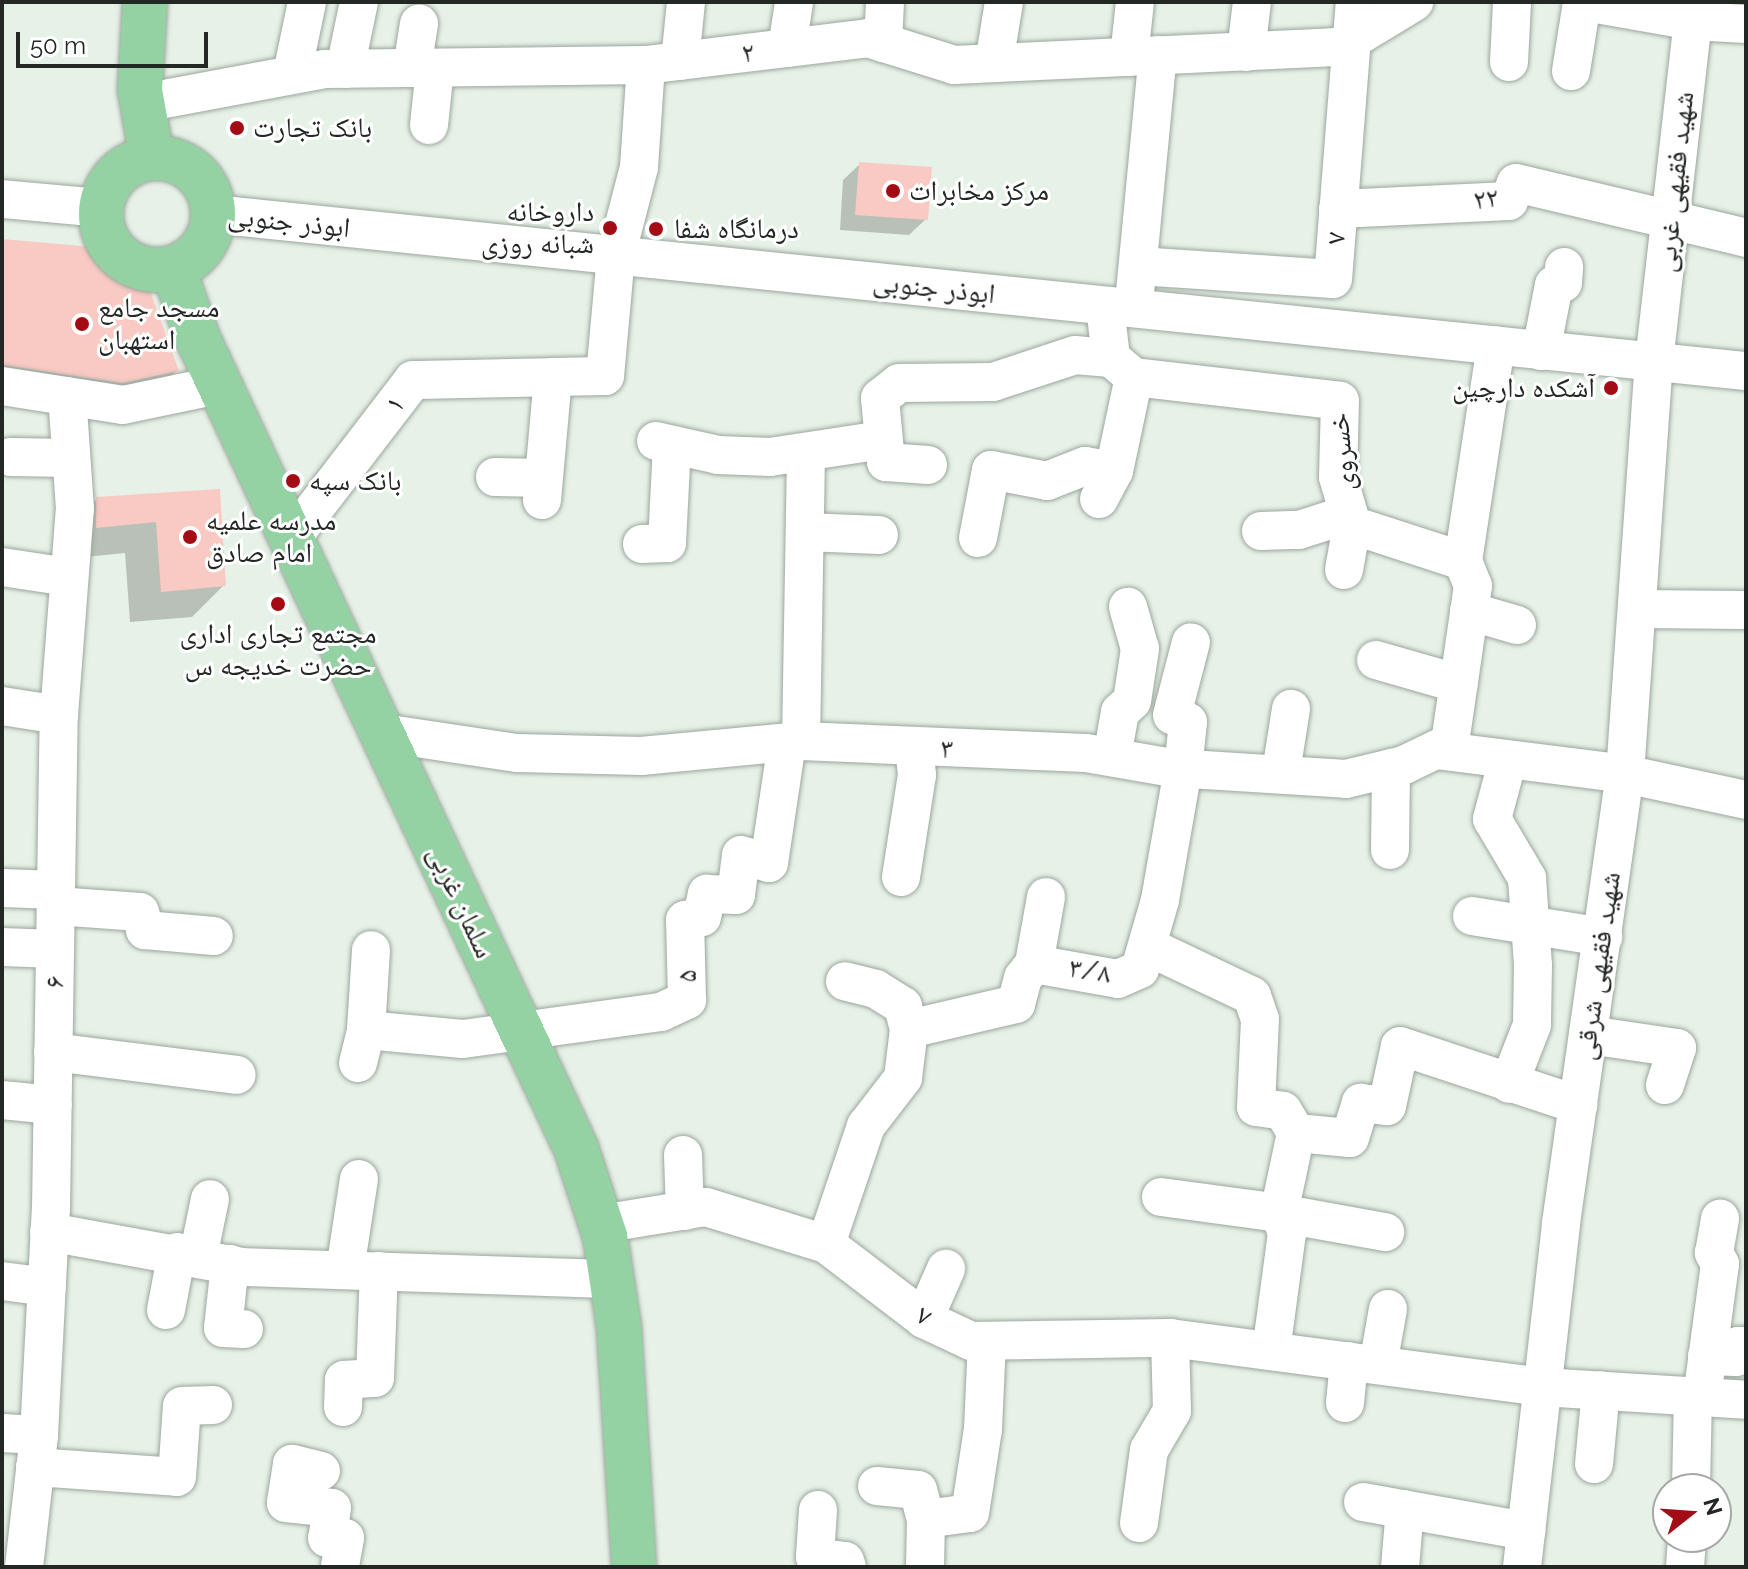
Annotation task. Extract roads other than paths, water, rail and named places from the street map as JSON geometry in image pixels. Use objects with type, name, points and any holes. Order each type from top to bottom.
[{"type":"main road","points":[[145,2],[143,103],[152,158]]},
{"type":"main road","points":[[152,158],[182,163],[197,173],[208,190],[213,214],[204,245],[173,268],[154,270],[121,257],[109,243],[101,208],[116,175],[130,164],[152,158]]},
{"type":"main road","name":"سلمان غربی","points":[[173,268],[219,385],[576,1148],[601,1224],[619,1328],[634,1567]]},
{"type":"street","points":[[292,74],[307,2]]},
{"type":"street","points":[[345,69],[359,2]]},
{"type":"street","points":[[495,477],[542,489],[553,377],[605,376],[616,256],[663,63],[686,2]]},
{"type":"street","points":[[787,48],[794,2]]},
{"type":"street","points":[[883,43],[885,2]]},
{"type":"street","points":[[994,63],[1004,2]]},
{"type":"street","points":[[978,538],[991,470],[1047,481],[1085,466],[1107,485],[1122,368],[1119,307],[1138,266],[1144,56],[1135,2]]},
{"type":"street","points":[[1246,52],[1252,2]]},
{"type":"street","name":"۷","points":[[1138,266],[1333,279],[1338,209],[1354,146],[1350,41],[1355,2]]},
{"type":"street","points":[[1350,41],[1414,2]]},
{"type":"street","points":[[1509,62],[1512,2]]},
{"type":"street","points":[[1571,71],[1583,2],[1694,12],[1746,24]]},
{"type":"street","name":"شهید فقیهی غربی","points":[[1654,362],[1694,12]]},
{"type":"street","points":[[419,24],[429,125]]},
{"type":"street","name":"۲","points":[[143,103],[292,74],[345,69],[663,63],[868,38],[954,65],[1340,47],[1350,41]]},
{"type":"street","name":"۲۲","points":[[1338,209],[1509,201],[1516,183],[1671,217]]},
{"type":"street","points":[[2,199],[101,208]]},
{"type":"street","name":"ابوذر جنوبی","points":[[213,214],[1746,371]]},
{"type":"street","points":[[1671,217],[1746,238]]},
{"type":"street","points":[[1541,351],[1554,285],[1563,283],[1564,267]]},
{"type":"street","points":[[1436,750],[1450,743],[1459,684],[1473,586],[1463,561],[1496,346]]},
{"type":"street","name":"خسروی","points":[[882,440],[880,398],[899,383],[993,382],[1075,355],[1122,368],[1340,401],[1338,477],[1350,520],[1463,561]]},
{"type":"street","name":"شهید فقیهی شرقی","points":[[1524,1549],[1578,1105],[1625,774],[1654,362]]},
{"type":"street","name":"۱","points":[[291,539],[413,380],[553,377]]},
{"type":"street","points":[[2,386],[123,405],[219,385]]},
{"type":"street","name":"۶","points":[[16,1564],[16,1505],[47,1287],[59,715],[75,509],[67,396]]},
{"type":"street","points":[[642,544],[667,543],[664,443],[718,455],[806,454],[882,440],[886,462],[928,465]]},
{"type":"street","points":[[794,741],[806,454]]},
{"type":"street","points":[[11,457],[71,458]]},
{"type":"street","points":[[1261,531],[1299,530],[1350,520],[1344,570]]},
{"type":"street","points":[[805,532],[879,535]]},
{"type":"street","points":[[2,567],[68,577]]},
{"type":"street","points":[[1112,757],[1120,712],[1132,701],[1140,649],[1128,607]]},
{"type":"street","points":[[1638,609],[1746,610]]},
{"type":"street","points":[[1469,611],[1517,625]]},
{"type":"street","name":"۳/۸","points":[[909,1029],[1016,1004],[1023,978],[1034,964],[1118,979],[1140,969],[1149,947],[1183,769],[1188,722],[1172,715],[1191,642]]},
{"type":"street","points":[[1376,660],[1459,684]]},
{"type":"street","points":[[2,706],[59,715]]},
{"type":"street","points":[[1281,772],[1291,709]]},
{"type":"street","name":"۳","points":[[383,733],[517,753],[641,756],[794,741],[1112,757],[1183,769],[1281,772],[1346,779],[1391,768],[1436,750]]},
{"type":"street","name":"۵","points":[[520,1027],[661,1012],[687,1000],[685,920],[702,917],[707,894],[736,895],[741,855],[769,863],[794,741]]},
{"type":"street","points":[[901,877],[917,775],[914,748]]},
{"type":"street","points":[[1436,750],[1507,763],[1625,774],[1746,800]]},
{"type":"street","points":[[1507,763],[1492,819],[1527,878],[1532,926],[1532,1025],[1509,1084]]},
{"type":"street","points":[[1390,850],[1391,768]]},
{"type":"street","points":[[2,888],[140,912],[145,930],[214,936]]},
{"type":"street","points":[[1034,964],[1046,897]]},
{"type":"street","points":[[1472,916],[1603,937]]},
{"type":"street","points":[[2,947],[55,949]]},
{"type":"street","points":[[1149,947],[1252,996],[1260,1019],[1256,1107],[1283,1111],[1296,1133],[1279,1213],[1287,1233],[1271,1351]]},
{"type":"street","points":[[371,950],[362,1046],[463,1039],[520,1027]]},
{"type":"street","points":[[826,1244],[866,1126],[903,1078],[909,1029],[903,1006],[876,989],[845,981]]},
{"type":"street","points":[[1589,1035],[1677,1048],[1665,1085]]},
{"type":"street","points":[[1296,1133],[1356,1121],[1387,1106],[1400,1046],[1578,1105]]},
{"type":"street","points":[[53,1052],[237,1075]]},
{"type":"street","points":[[2,1100],[53,1105]]},
{"type":"street","points":[[683,1155],[685,1211]]},
{"type":"street","points":[[343,1407],[344,1380],[375,1378],[362,1270],[366,1226],[359,1179]]},
{"type":"street","points":[[1161,1197],[1279,1213],[1385,1232]]},
{"type":"street","points":[[210,1199],[202,1258],[223,1328],[244,1329]]},
{"type":"street","name":"۷","points":[[601,1224],[706,1207],[826,1244],[924,1319],[971,1341],[1170,1338],[1542,1387],[1746,1400]]},
{"type":"street","points":[[1692,1473],[1698,1397],[1720,1264],[1714,1253],[1720,1219]]},
{"type":"street","points":[[49,1232],[202,1258],[362,1270],[491,1258],[611,1279]]},
{"type":"street","points":[[166,1310],[202,1258]]},
{"type":"street","points":[[924,1319],[953,1276]]},
{"type":"street","points":[[2,1281],[47,1287]]},
{"type":"street","points":[[1345,1403],[1388,1309]]},
{"type":"street","points":[[1139,1523],[1149,1450],[1172,1411],[1170,1338]]},
{"type":"street","points":[[926,1519],[982,1514],[987,1341]]},
{"type":"street","points":[[1707,1356],[1736,1357],[1738,1346],[1746,1346]]},
{"type":"street","points":[[1594,1464],[1601,1390]]},
{"type":"street","points":[[25,1445],[177,1477],[182,1406],[213,1405]]},
{"type":"street","points":[[321,1471],[292,1464],[286,1503],[332,1508],[327,1538],[345,1538],[340,1567]]},
{"type":"street","points":[[877,1486],[918,1490],[926,1519],[925,1567]]},
{"type":"street","points":[[1363,1502],[1405,1509],[1524,1549]]},
{"type":"street","points":[[1400,1567],[1405,1509]]},
{"type":"street","points":[[818,1510],[815,1557],[845,1561],[847,1567]]},
{"type":"place","name":"بانک تجارت","points":[[237,128]]},
{"type":"place","name":"مرکز مخابرات","points":[[893,191]]},
{"type":"place","name":"داروخانه شبانه روزی","points":[[610,228]]},
{"type":"place","name":"درمانگاه شفا","points":[[656,229]]},
{"type":"place","name":"مسجد جامع استهبان","points":[[82,324]]},
{"type":"place","name":"آشکده دارچین","points":[[1611,388]]},
{"type":"place","name":"بانک سپه","points":[[293,481]]},
{"type":"place","name":"مدرسه علمیه امام صادق","points":[[190,537]]},
{"type":"place","name":"مجتمع تجاری اداری حضرت خدیجه س","points":[[278,604]]}]
